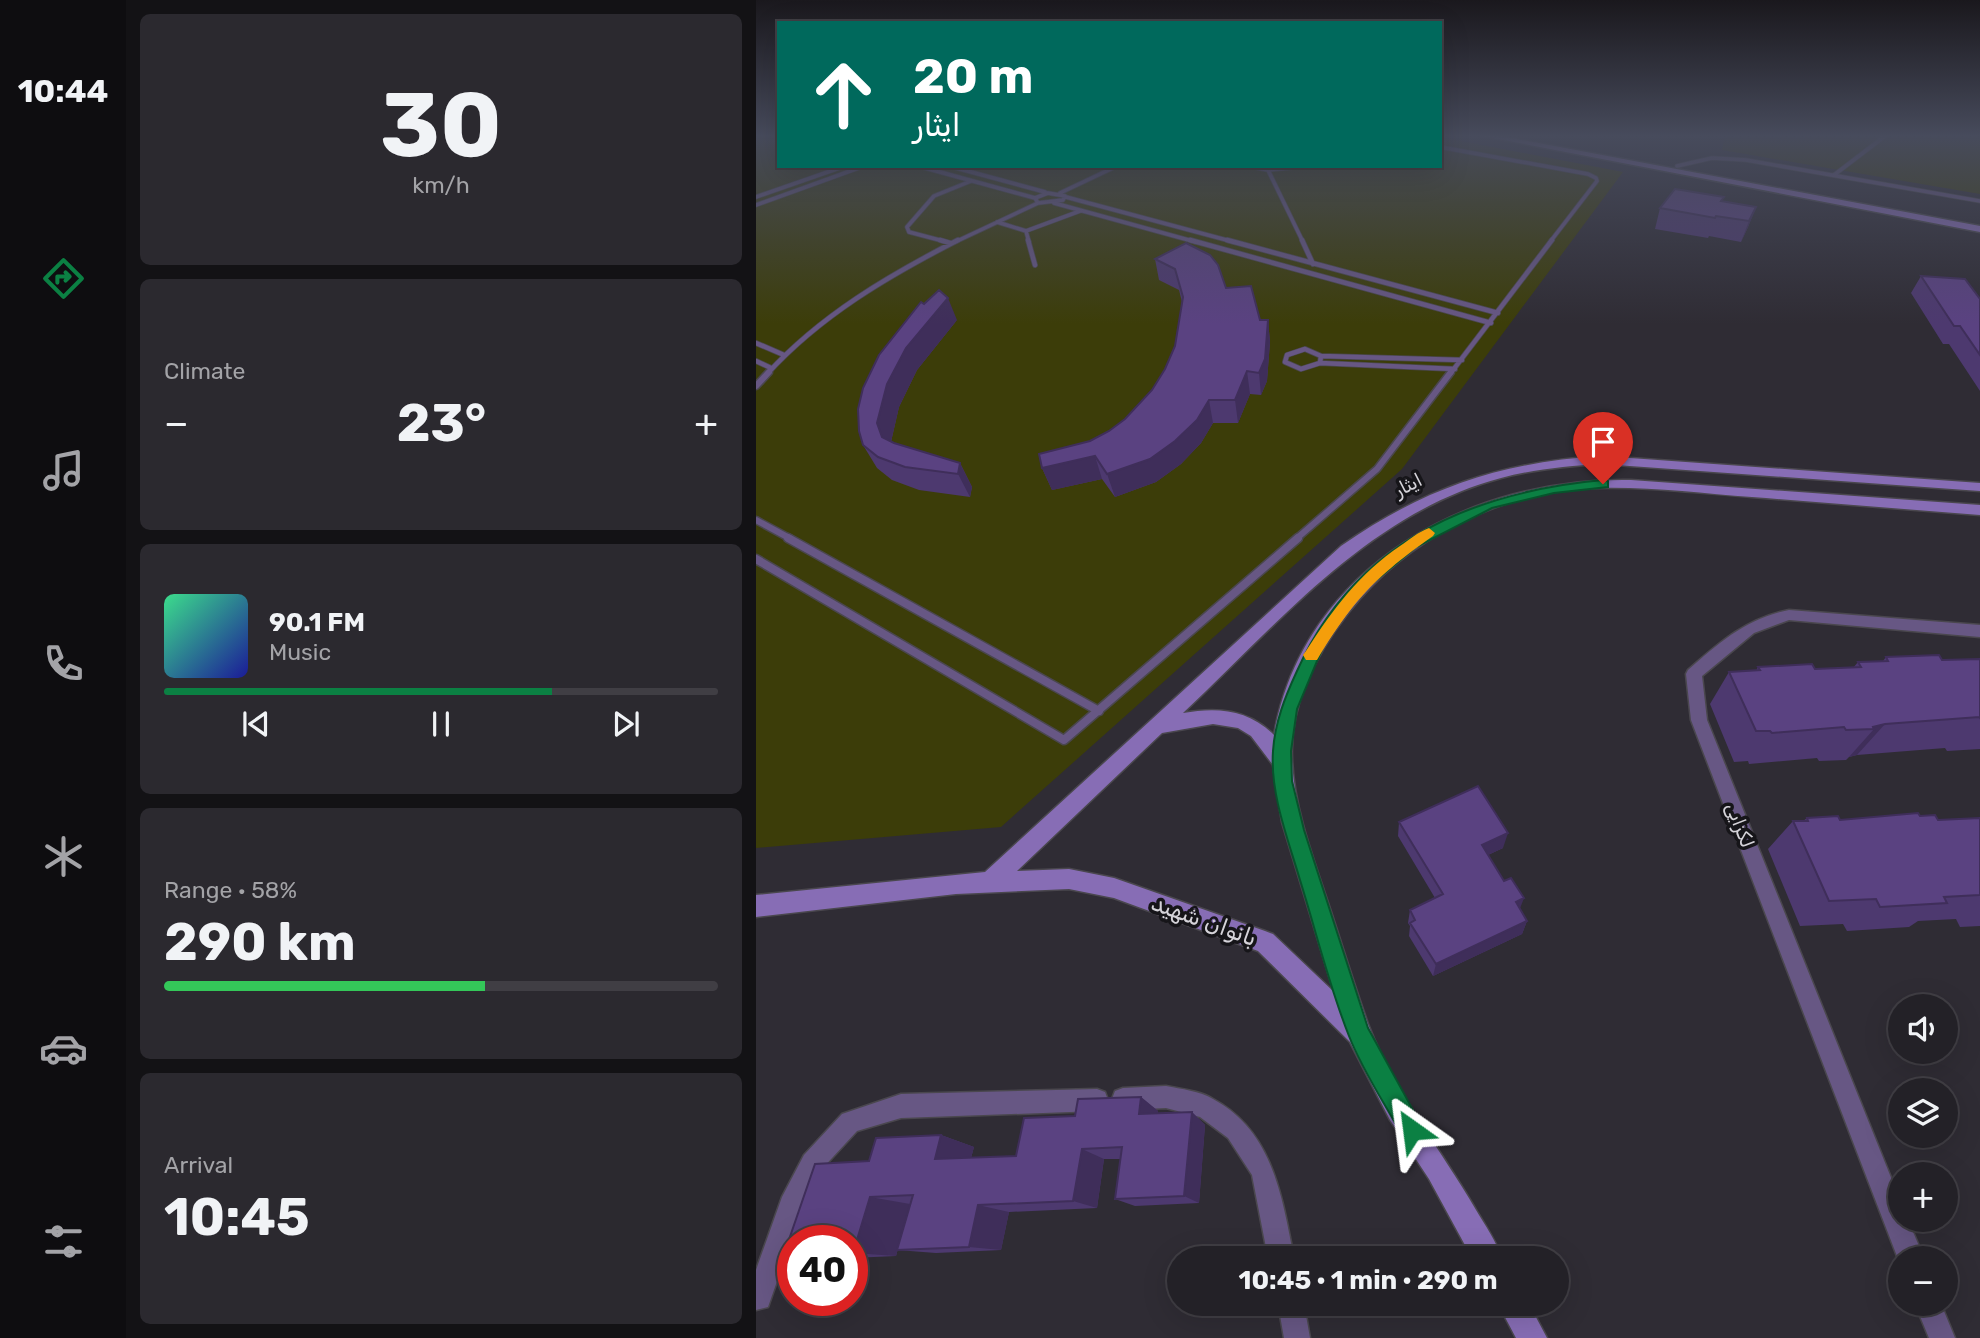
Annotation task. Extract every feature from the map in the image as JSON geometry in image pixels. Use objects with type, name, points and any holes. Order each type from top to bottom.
[{"type":"street","points":[[1818,198],[1980,229]]},
{"type":"street","points":[[1856,198],[1980,221]]},
{"type":"street","name":"ایثار","points":[[991,881],[1346,550],[1406,509],[1469,482],[1532,466],[1602,460],[1980,487]]},
{"type":"street","points":[[1359,1033],[1294,830],[1283,781],[1282,763],[1283,740],[1292,698],[1318,640],[1363,582],[1411,543],[1443,525],[1488,505],[1554,489],[1619,484],[1980,510]]},
{"type":"street","name":"لکزایی","points":[[1906,1246],[1699,720],[1694,674],[1755,623],[1769,617],[1789,615],[1980,631]]},
{"type":"street","points":[[1155,728],[1211,715],[1229,717],[1259,730],[1272,743],[1282,763]]},
{"type":"street","name":"بانوان شهید","points":[[756,906],[991,881],[1069,879],[1114,888],[1265,942],[1359,1033],[1399,1111],[1438,1170],[1481,1246]]},
{"type":"street","points":[[759,1298],[791,1206],[812,1163],[850,1122],[901,1106],[1166,1097],[1206,1107],[1236,1130],[1263,1171],[1279,1246]]},
{"type":"street","points":[[1293,1316],[1297,1338]]},
{"type":"street","points":[[1520,1316],[1532,1338]]},
{"type":"street","points":[[1933,1316],[1942,1338]]},
{"type":"lane","points":[[756,205],[774,198]]},
{"type":"lane","points":[[932,198],[907,227],[909,232],[950,243]]},
{"type":"lane","points":[[1029,198],[1054,203],[1491,323]]},
{"type":"lane","points":[[756,386],[784,355],[849,300],[889,274],[1041,198]]},
{"type":"lane","points":[[1054,203],[1063,198]]},
{"type":"lane","points":[[1071,198],[1498,313]]},
{"type":"lane","points":[[1282,198],[1313,264]]},
{"type":"lane","points":[[756,559],[1064,740],[1100,712],[1377,469],[1584,198]]},
{"type":"lane","points":[[997,222],[1026,230],[1082,211]]},
{"type":"lane","points":[[1026,230],[1035,265]]},
{"type":"lane","points":[[756,343],[784,355]]},
{"type":"lane","points":[[1455,369],[1320,363],[1309,368],[1294,368],[1285,358],[1292,352],[1305,349],[1321,356],[1462,360]]},
{"type":"lane","points":[[1320,363],[1321,356]]},
{"type":"lane","points":[[756,361],[771,369]]},
{"type":"lane","points":[[756,520],[1100,712]]},
{"type":"shaded area","points":[[756,198],[1603,198],[1402,469],[1001,827],[756,848]]},
{"type":"building","points":[[1668,198],[1723,198],[1721,201],[1756,207],[1749,221],[1660,208]]},
{"type":"building","points":[[1186,243],[1210,255],[1218,265],[1226,288],[1251,286],[1260,320],[1268,320],[1265,359],[1259,373],[1247,371],[1235,400],[1209,400],[1197,420],[1175,441],[1150,459],[1107,474],[1095,456],[1042,468],[1039,454],[1090,441],[1109,431],[1125,419],[1152,390],[1175,346],[1183,297],[1175,269],[1155,259]]},
{"type":"building","points":[[1921,276],[1965,279],[1980,299],[1980,355],[1960,326],[1954,326]]},
{"type":"building","points":[[939,290],[948,298],[906,348],[887,384],[877,423],[882,437],[894,443],[960,463],[958,474],[905,467],[878,457],[863,445],[859,431],[858,409],[863,388],[879,355],[921,302],[924,304]]},
{"type":"building","points":[[1939,655],[1942,660],[1980,659],[1980,718],[1885,724],[1873,727],[1874,729],[1846,730],[1844,727],[1772,733],[1756,731],[1729,672],[1760,670],[1758,667],[1812,664],[1815,669],[1861,667],[1858,662],[1888,661],[1886,657]]},
{"type":"building","points":[[1478,786],[1508,833],[1482,845],[1504,881],[1511,878],[1524,898],[1516,902],[1527,921],[1436,964],[1410,923],[1415,920],[1410,910],[1443,894],[1399,822]]},
{"type":"building","points":[[1918,813],[1920,816],[1935,815],[1938,820],[1980,818],[1980,895],[1944,897],[1947,903],[1880,907],[1876,899],[1829,901],[1793,821],[1838,816],[1840,820]]},
{"type":"building","points":[[1141,1097],[1139,1114],[1192,1112],[1184,1196],[1115,1199],[1122,1147],[1082,1149],[1073,1201],[978,1205],[969,1247],[897,1250],[913,1195],[870,1197],[862,1225],[794,1225],[815,1164],[869,1161],[876,1138],[941,1135],[935,1159],[1016,1156],[1024,1118],[1075,1116],[1078,1099]]},
{"type":"slow traffic","points":[[1311,655],[1340,609],[1363,582],[1411,543],[1429,533]]},
{"type":"route","points":[[1412,1130],[1399,1111],[1359,1033],[1294,830],[1283,781],[1282,751],[1289,709],[1300,677],[1318,640],[1340,609],[1363,582],[1411,543],[1488,505],[1554,489],[1603,484]]}]
